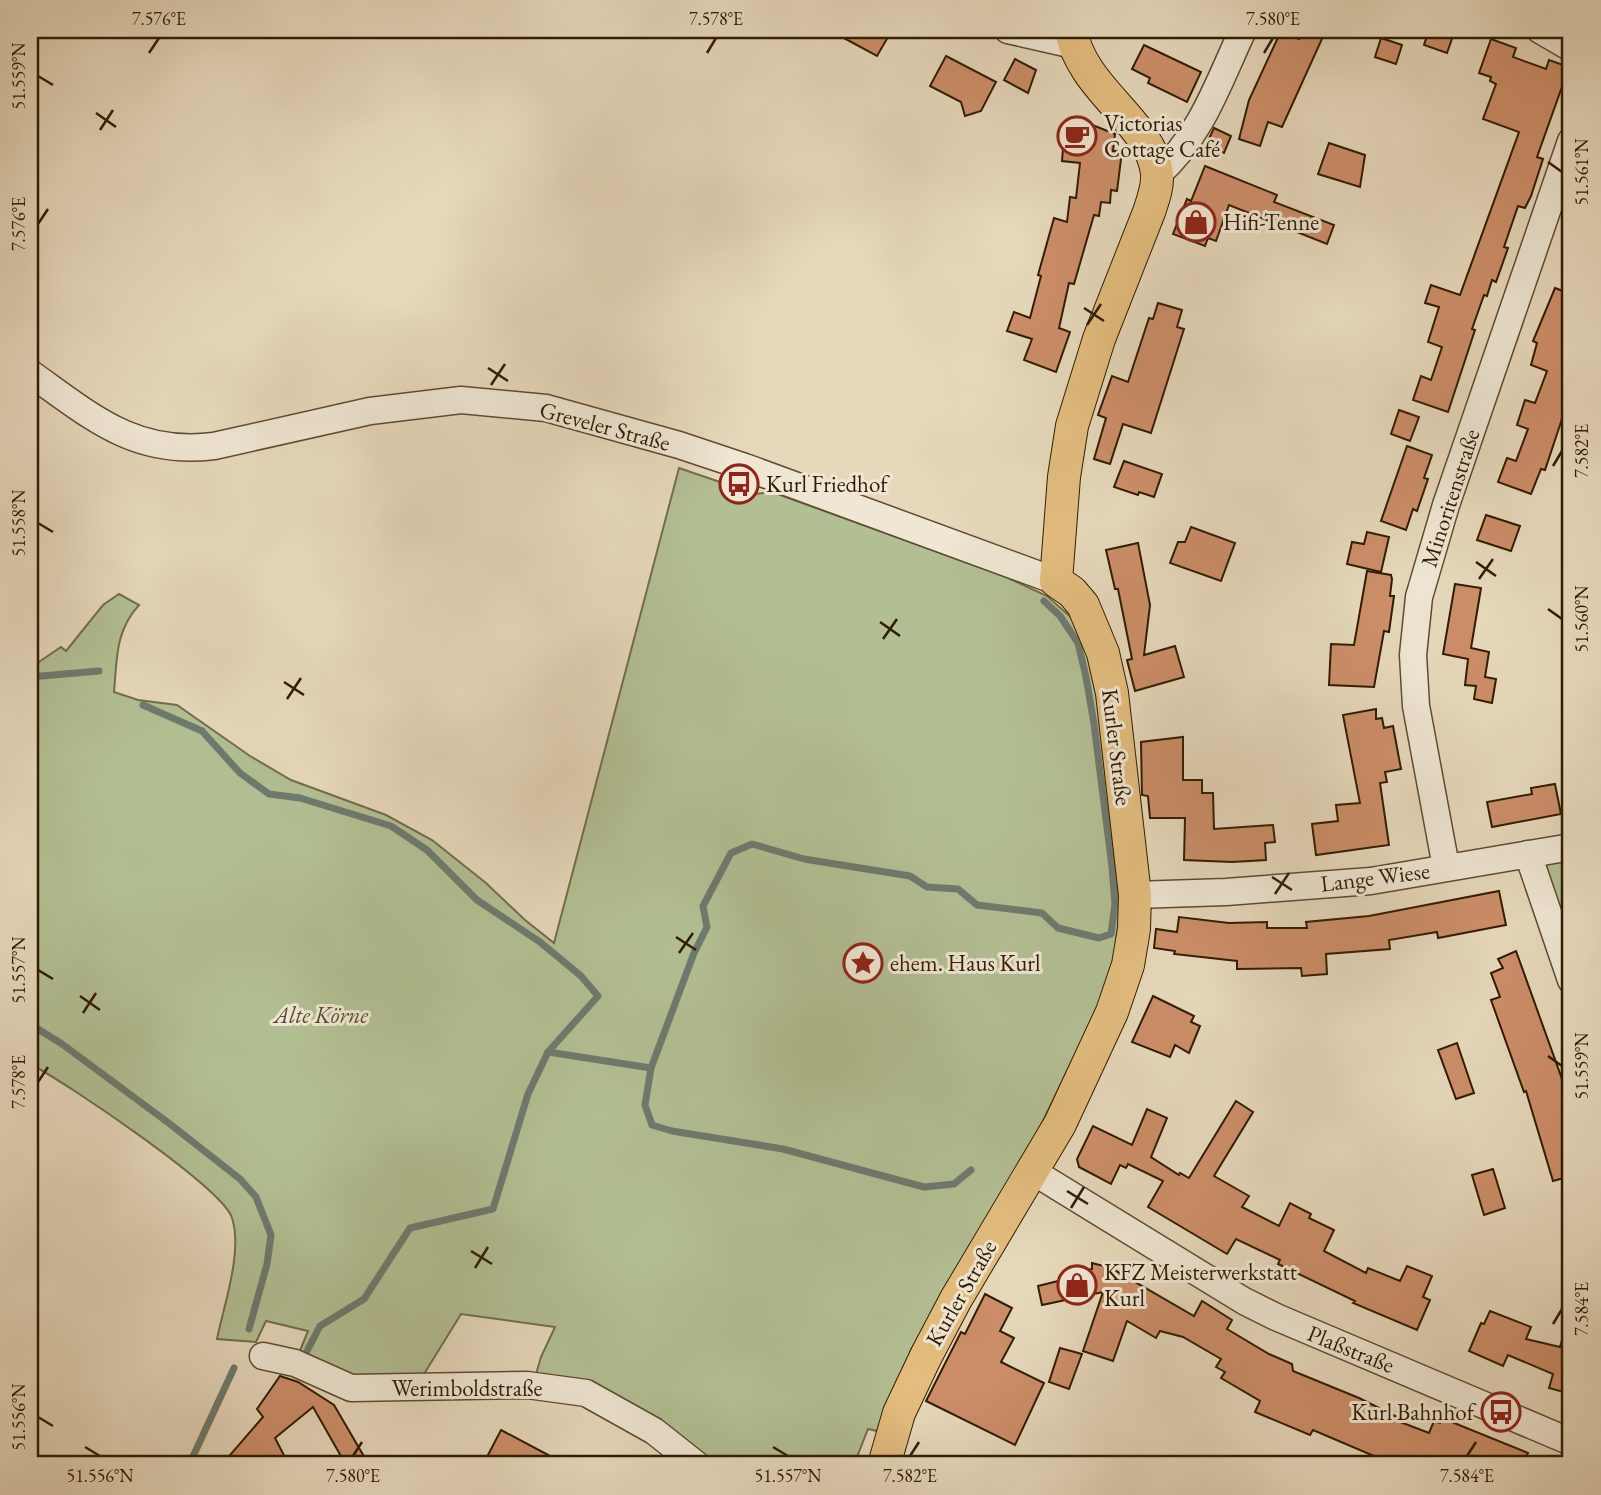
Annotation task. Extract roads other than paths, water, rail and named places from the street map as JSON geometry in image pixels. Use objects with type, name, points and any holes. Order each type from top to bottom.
[{"type":"main road","points":[[1056,581],[1064,477],[1072,426],[1100,339],[1149,212],[1157,175],[1145,141],[1085,68],[1072,37]]},
{"type":"main road","name":"Kurler Straße","points":[[884,1465],[899,1413],[926,1356],[1060,1124],[1112,1012],[1128,965],[1134,929],[1135,895],[1112,693],[1102,653],[1083,605],[1072,592],[1056,581]]},
{"type":"street","points":[[1008,30],[1072,37]]},
{"type":"street","points":[[1157,175],[1173,161],[1199,126],[1243,30]]},
{"type":"street","points":[[1540,30],[1571,48]]},
{"type":"street","name":"Minoritenstraße","points":[[1446,867],[1416,706],[1413,655],[1419,597],[1446,505],[1571,141]]},
{"type":"street","name":"Greveler Straße","points":[[30,373],[104,426],[152,445],[201,448],[370,411],[461,400],[547,408],[679,445],[745,467],[1056,581]]},
{"type":"street","name":"Lange Wiese","points":[[1135,895],[1226,892],[1371,881],[1571,847]]},
{"type":"street","points":[[1528,854],[1563,933],[1571,980]]},
{"type":"street","name":"Plaßstraße","points":[[1032,1171],[1265,1311],[1571,1443]]},
{"type":"street","name":"Werimboldstraße","points":[[263,1356],[295,1363],[351,1388],[527,1385],[586,1393],[654,1431],[696,1465]]},
{"type":"waterway","points":[[971,1170],[954,1184],[924,1187],[783,1149],[672,1131],[652,1125],[645,1105],[651,1068],[694,953],[707,927],[703,906],[731,853],[752,844],[804,859],[910,876],[927,887],[958,889],[977,905],[1042,913],[1058,928],[1099,938],[1111,934],[1115,904],[1112,867],[1086,677],[1078,643],[1060,616],[1044,601]]},
{"type":"waterway","points":[[30,677],[99,671]]},
{"type":"waterway","points":[[143,705],[202,731],[240,773],[269,794],[300,798],[391,826],[427,850],[477,900],[540,942],[581,976],[598,996],[548,1052],[528,1094],[493,1209],[410,1228],[364,1299],[320,1326],[306,1353]]},
{"type":"waterway","name":"Alte Körne","points":[[30,1024],[62,1044],[170,1124],[240,1179],[256,1197],[271,1235],[267,1264],[249,1329]]},
{"type":"waterway","points":[[548,1052],[651,1068]]},
{"type":"waterway","name":"Alte Körne","points":[[189,1465],[234,1368]]},
{"type":"place","name":"Victorias Cottage Café","points":[[1077,136]]},
{"type":"place","name":"Hifi-Tenne","points":[[1196,222]]},
{"type":"place","name":"Kurl Friedhof","points":[[739,484]]},
{"type":"place","name":"ehem. Haus Kurl","points":[[863,963]]},
{"type":"place","name":"KFZ Meisterwerkstatt Kurl","points":[[1077,1285]]},
{"type":"place","name":"Kurl Bahnhof","points":[[1501,1412]]}]
